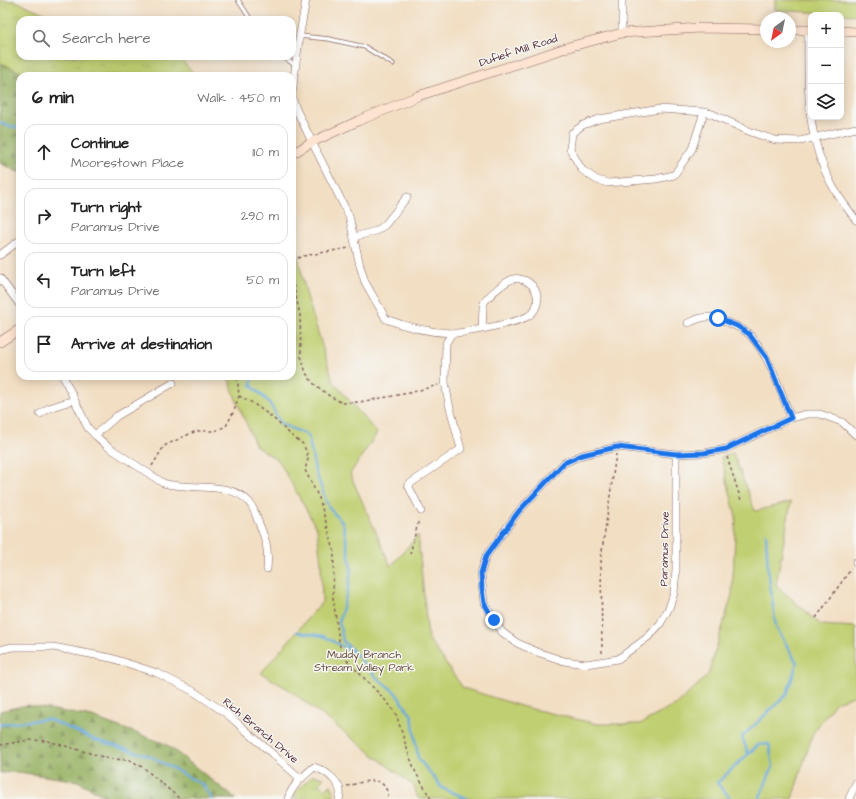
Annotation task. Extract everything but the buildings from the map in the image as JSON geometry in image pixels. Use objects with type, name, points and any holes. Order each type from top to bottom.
[{"type":"main road","name":"Dufief Mill Road","points":[[296,152],[312,142],[358,121],[418,96],[564,48],[622,33],[700,28],[760,30]]},
{"type":"main road","points":[[796,30],[808,30]]},
{"type":"main road","points":[[844,31],[856,32]]},
{"type":"main road","points":[[0,342],[16,332]]},
{"type":"street","points":[[294,72],[306,0]]},
{"type":"street","points":[[622,0],[622,33]]},
{"type":"street","points":[[810,48],[808,103],[814,138],[822,164],[832,186],[856,220]]},
{"type":"street","points":[[296,109],[349,216],[365,282],[386,319],[405,326],[452,333],[482,328],[519,321],[530,316],[536,307],[538,298],[536,290],[529,282],[520,278],[508,281],[496,290],[484,304],[482,328]]},
{"type":"street","points":[[704,112],[692,149],[674,176],[608,183],[597,180],[582,170],[570,149],[572,133],[583,125],[599,119],[660,109],[704,112],[712,114],[752,132],[775,140],[800,141],[856,128]]},
{"type":"street","points":[[354,237],[376,231],[385,225],[407,197]]},
{"type":"street","points":[[0,255],[16,243]]},
{"type":"street","points":[[0,278],[16,300]]},
{"type":"street","points":[[688,323],[702,317],[718,318],[737,326],[749,334],[767,358],[791,418]]},
{"type":"street","points":[[421,511],[408,485],[461,449],[449,404],[445,382],[446,343],[452,333]]},
{"type":"street","points":[[65,380],[88,428],[94,435],[147,473],[163,483],[173,486],[222,489],[233,492],[248,501],[253,508],[266,538],[268,552],[267,569]]},
{"type":"street","points":[[94,435],[117,416],[174,383]]},
{"type":"street","points":[[40,414],[49,408],[74,400]]},
{"type":"street","name":"Paramus Drive","points":[[676,454],[676,570],[674,593],[669,608],[660,624],[648,637],[618,659],[586,664],[564,661],[537,652],[518,643],[502,632],[484,603],[481,573],[486,556],[519,511],[564,463],[582,455],[617,447],[676,454],[704,453],[724,450],[791,418],[807,414],[820,414],[842,422],[856,435]]},
{"type":"street","name":"Rich Branch Drive","points":[[0,650],[12,647],[53,647],[111,658],[157,673],[193,691],[227,714],[301,779]]},
{"type":"street","name":"Rich Branch Drive","points":[[288,799],[289,794],[301,779],[314,767],[322,770],[338,784],[339,787]]},
{"type":"street","points":[[849,799],[856,783]]},
{"type":"street","points":[[339,787],[341,792],[339,799]]},
{"type":"lane","points":[[238,0],[248,16]]},
{"type":"lane","points":[[300,36],[329,39],[365,47],[393,64]]},
{"type":"lane","points":[[287,60],[295,66]]},
{"type":"path","points":[[296,259],[356,247]]},
{"type":"path","points":[[296,297],[300,315],[302,356],[306,373],[314,384],[328,395],[342,403],[360,402],[409,393],[445,382]]},
{"type":"path","points":[[147,473],[164,446],[196,430],[215,430],[226,426],[239,396],[237,380]]},
{"type":"path","points":[[239,396],[251,402],[303,444],[308,459],[305,470],[319,498],[334,550],[333,598],[340,654],[388,703],[396,714],[414,767],[431,799]]},
{"type":"path","points":[[602,661],[602,558],[617,447]]},
{"type":"path","points":[[724,450],[741,500]]},
{"type":"path","points":[[410,554],[421,511]]},
{"type":"path","points":[[816,618],[856,562]]},
{"type":"path","points":[[0,745],[29,740],[48,741],[110,759],[130,760],[144,768],[180,799]]},
{"type":"path","points":[[339,787],[374,780],[382,783],[386,788],[389,799]]},
{"type":"green space","points":[[0,0],[15,1],[51,16],[16,16],[16,60],[182,60],[192,72],[20,72],[0,63]]},
{"type":"green space","points":[[775,0],[856,0],[856,15],[844,14],[844,12],[775,10]]},
{"type":"green space","points":[[0,63],[20,72],[16,72],[16,171],[0,163]]},
{"type":"green space","name":"Muddy Branch Stream Valley Park","points":[[296,247],[306,293],[333,381],[377,433],[350,474],[391,566],[418,535],[428,638],[463,688],[524,707],[597,724],[640,724],[677,704],[708,675],[732,595],[736,516],[721,457],[733,453],[755,511],[791,502],[776,585],[821,625],[856,627],[856,695],[836,702],[813,733],[792,799],[418,799],[414,786],[288,689],[261,673],[322,602],[321,562],[317,529],[279,461],[256,446],[229,380],[296,380]]},
{"type":"green space","points":[[27,705],[92,717],[166,744],[236,799],[109,799],[78,781],[18,772],[0,773],[0,711]]},
{"type":"green space","points":[[313,775],[324,778],[319,784],[324,789],[331,785],[334,791],[333,799],[328,796],[324,799],[295,799],[296,792]]},
{"type":"waterway","points":[[0,122],[16,127]]},
{"type":"waterway","points":[[252,380],[251,385],[269,402],[281,424],[308,435],[315,470],[326,501],[330,509],[343,523],[351,566],[349,585],[339,622],[343,641],[355,653]]},
{"type":"waterway","points":[[748,753],[742,737],[787,694],[797,663],[776,627],[768,570],[766,533]]},
{"type":"waterway","points":[[297,632],[323,636],[355,653],[377,678],[395,692],[412,716],[418,758],[442,788],[468,799]]},
{"type":"waterway","points":[[0,725],[48,719],[95,740],[150,756],[203,785],[212,799]]},
{"type":"waterway","points":[[731,799],[717,783],[758,745],[769,744],[773,766],[759,799]]},
{"type":"route","points":[[494,620],[484,603],[482,589],[481,573],[486,556],[519,511],[564,463],[582,455],[617,447],[676,454],[704,453],[726,449],[791,418],[767,358],[749,334],[737,326],[718,318]]}]
